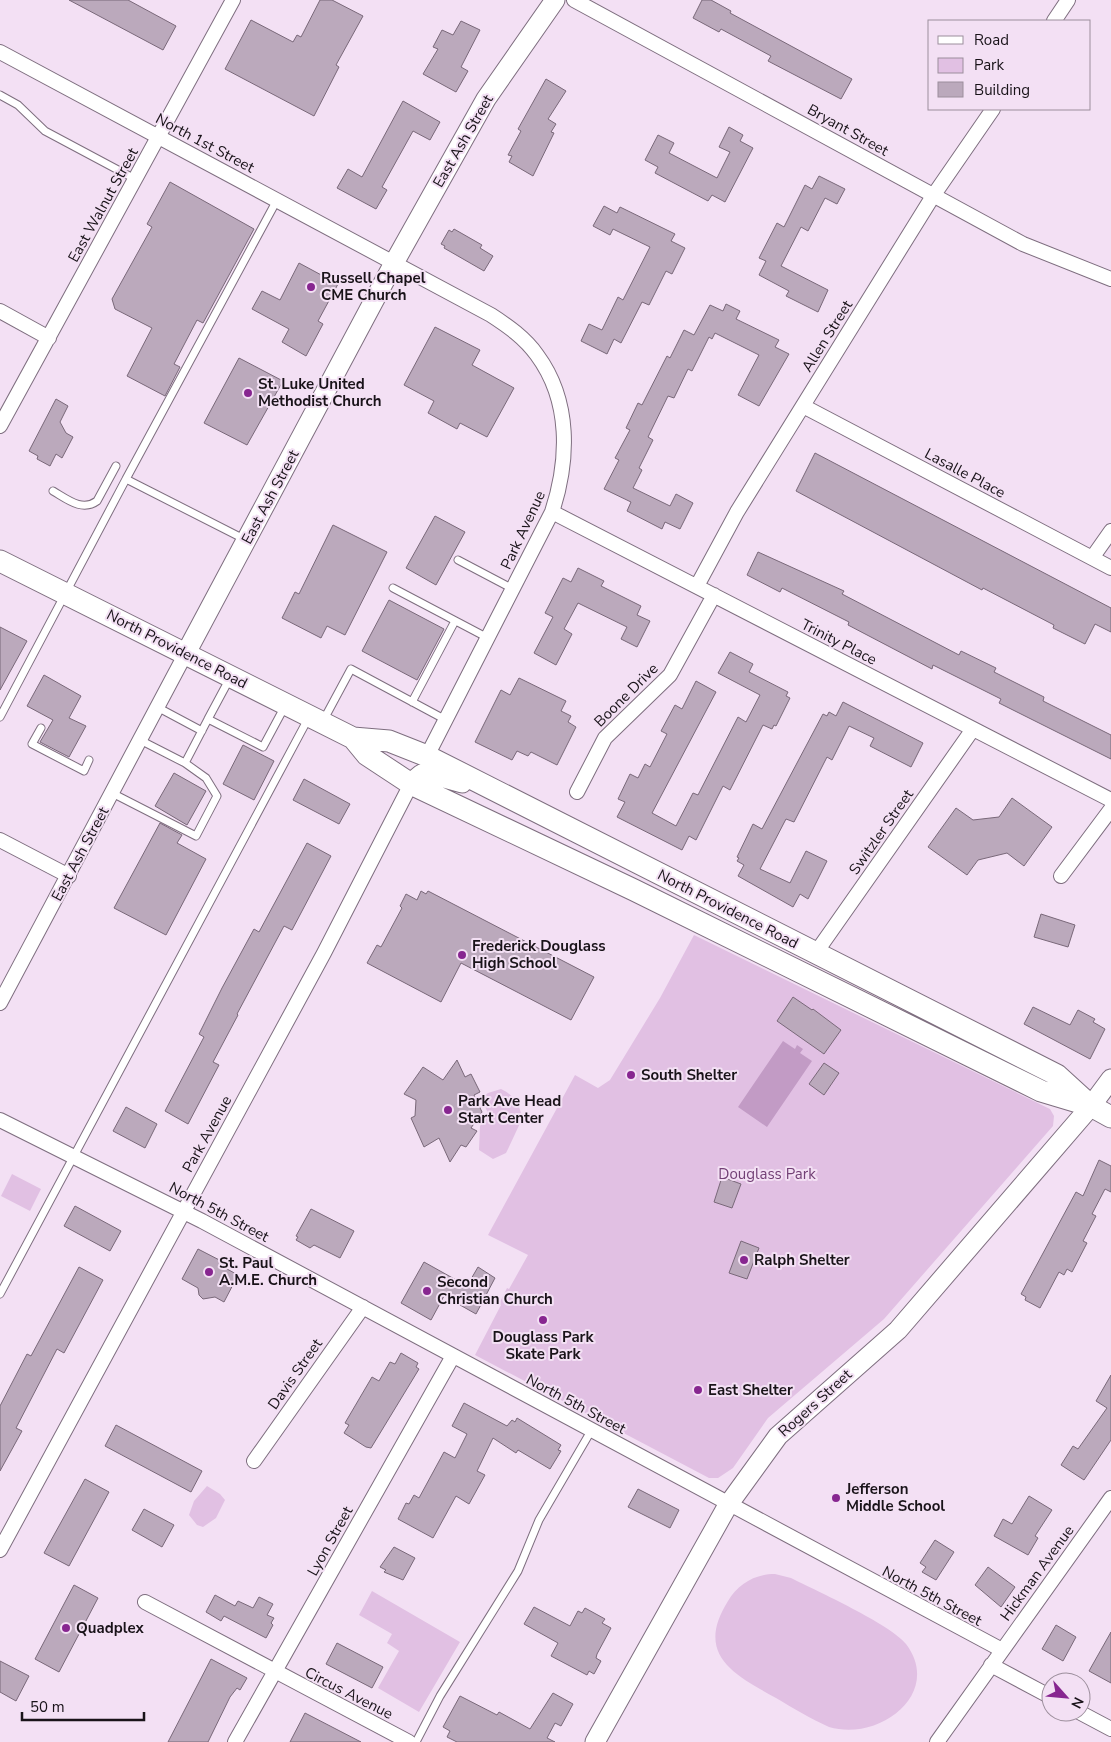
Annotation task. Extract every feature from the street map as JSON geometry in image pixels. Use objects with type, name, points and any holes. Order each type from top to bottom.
[{"type":"main road","name":"North Providence Road","points":[[0,560],[353,738],[389,741],[427,756],[1057,1075],[1091,1106]]},
{"type":"main road","name":"North Providence Road","points":[[353,738],[367,755],[410,784],[634,890],[1041,1091],[1091,1106],[1111,1116]]},
{"type":"main road","points":[[367,755],[395,761],[427,756]]},
{"type":"main road","points":[[410,784],[422,775],[444,777],[501,794]]},
{"type":"street","name":"East Walnut Street","points":[[0,426],[233,0]]},
{"type":"street","name":"East Ash Street","points":[[0,1003],[394,263],[486,99],[554,0]]},
{"type":"street","name":"Bryant Street","points":[[574,0],[1023,244],[1111,279]]},
{"type":"street","points":[[1055,20],[1068,0]]},
{"type":"street","name":"North 1st Street","points":[[0,52],[394,263]]},
{"type":"street","name":"Allen Street","points":[[697,586],[737,512],[933,196],[992,110]]},
{"type":"street","name":"Park Avenue","points":[[394,263],[491,314],[515,331],[537,354],[552,379],[565,424],[564,459],[558,494],[552,512],[427,756]]},
{"type":"street","points":[[0,311],[49,338]]},
{"type":"street","name":"Lasalle Place","points":[[803,406],[1111,568]]},
{"type":"street","name":"Trinity Place","points":[[552,512],[1111,800]]},
{"type":"street","points":[[1092,558],[1111,531]]},
{"type":"street","name":"Boone Drive","points":[[577,792],[605,738],[670,675],[714,595]]},
{"type":"street","name":"Switzler Street","points":[[815,954],[974,729]]},
{"type":"street","name":"Park Avenue","points":[[0,1550],[324,953],[410,784]]},
{"type":"street","points":[[1061,876],[1111,809]]},
{"type":"street","points":[[0,840],[69,876]]},
{"type":"street","name":"Rogers Street","points":[[595,1742],[728,1505],[778,1436],[898,1330],[1091,1106],[1111,1079]]},
{"type":"street","name":"North 5th Street","points":[[0,1120],[75,1156],[363,1307],[728,1505],[1002,1650]]},
{"type":"street","name":"Davis Street","points":[[254,1461],[363,1307]]},
{"type":"street","name":"Lyon Street","points":[[235,1742],[453,1356]]},
{"type":"street","name":"Hickman Avenue","points":[[937,1742],[1111,1498]]},
{"type":"street","name":"Circus Avenue","points":[[145,1602],[409,1742]]},
{"type":"street","points":[[992,1665],[1041,1692]]},
{"type":"street","points":[[1091,1718],[1111,1729]]},
{"type":"lane","points":[[0,95],[18,105],[45,131],[136,179]]},
{"type":"lane","points":[[0,717],[277,200]]},
{"type":"lane","points":[[53,491],[82,507],[92,505],[97,501],[116,466]]},
{"type":"lane","points":[[126,479],[246,540]]},
{"type":"lane","points":[[458,560],[513,589]]},
{"type":"lane","points":[[393,588],[488,638]]},
{"type":"lane","points":[[412,702],[455,621]]},
{"type":"lane","points":[[0,1294],[316,719],[350,669],[446,720]]},
{"type":"lane","points":[[185,763],[231,676]]},
{"type":"lane","points":[[208,719],[263,747],[286,704]]},
{"type":"lane","points":[[157,707],[202,731]]},
{"type":"lane","points":[[41,728],[32,744],[84,772],[89,760]]},
{"type":"lane","points":[[112,793],[196,836],[217,796],[206,778],[185,763],[140,740]]},
{"type":"lane","points":[[416,1742],[440,1696],[518,1571],[539,1520],[591,1431]]},
{"type":"green space","name":"Douglass Park","points":[[694,935],[1050,1109],[1054,1116],[1053,1126],[884,1319],[768,1418],[733,1468],[718,1478],[709,1478],[475,1355],[501,1305],[499,1304],[507,1288],[509,1289],[528,1255],[488,1235],[575,1075],[598,1088],[610,1080],[660,998]]},
{"type":"green space","points":[[501,1089],[516,1101],[522,1119],[506,1153],[493,1159],[479,1150],[480,1126],[488,1113],[481,1098],[488,1093]]},
{"type":"green space","points":[[12,1174],[41,1189],[30,1211],[1,1196]]},
{"type":"green space","points":[[207,1486],[220,1494],[225,1500],[216,1518],[203,1527],[197,1525],[189,1515],[194,1501]]},
{"type":"green space","points":[[768,1574],[791,1578],[852,1608],[885,1627],[906,1644],[915,1662],[917,1680],[911,1696],[900,1710],[886,1720],[868,1727],[848,1730],[829,1727],[746,1681],[724,1661],[717,1649],[715,1636],[719,1620],[728,1601],[748,1581]]},
{"type":"green space","points":[[372,1591],[460,1642],[419,1712],[378,1688],[399,1651],[387,1643],[392,1634],[359,1615]]},
{"type":"shaded area","points":[[783,1041],[795,1049],[797,1045],[803,1049],[800,1053],[812,1061],[767,1127],[738,1107]]},
{"type":"building","points":[[69,0],[128,0],[176,26],[163,50]]},
{"type":"building","points":[[320,0],[332,0],[363,16],[336,65],[339,67],[314,116],[225,69],[251,20],[293,42],[297,35],[301,37]]},
{"type":"building","points":[[702,0],[711,0],[731,11],[730,13],[852,79],[841,99],[768,61],[771,56],[721,29],[719,32],[693,18]]},
{"type":"building","points":[[461,21],[480,30],[461,67],[468,71],[456,92],[423,74],[438,49],[433,47],[442,30],[453,35]]},
{"type":"building","points":[[546,79],[566,91],[548,119],[556,124],[551,132],[554,133],[533,176],[509,162],[512,156],[508,155],[521,131],[518,129]]},
{"type":"building","points":[[403,101],[440,122],[430,140],[413,131],[382,187],[387,190],[376,209],[337,188],[348,169],[362,177]]},
{"type":"building","points":[[729,127],[743,135],[740,141],[753,148],[725,202],[712,195],[708,201],[655,173],[658,167],[645,160],[658,135],[674,143],[669,153],[717,178],[730,152],[719,147]]},
{"type":"building","points":[[819,176],[845,189],[837,204],[825,198],[808,231],[801,227],[781,266],[828,290],[818,312],[786,296],[789,291],[759,275],[766,261],[759,258],[777,223],[784,227],[805,185],[812,189]]},
{"type":"building","points":[[170,182],[254,229],[203,323],[197,320],[174,364],[180,367],[165,396],[127,376],[152,328],[115,309],[112,299],[152,227],[147,224]]},
{"type":"building","points":[[604,206],[617,213],[620,207],[675,234],[671,241],[685,248],[672,274],[666,271],[649,305],[642,302],[621,343],[614,339],[607,354],[581,341],[589,324],[602,330],[618,297],[623,300],[650,247],[613,229],[610,235],[593,226]]},
{"type":"building","points":[[454,229],[482,245],[480,248],[493,256],[484,271],[444,248],[445,246],[441,244],[449,230],[452,232]]},
{"type":"building","points":[[299,263],[338,284],[318,321],[323,324],[306,356],[282,342],[289,329],[252,309],[262,291],[280,300]]},
{"type":"building","points":[[726,304],[740,311],[736,319],[779,340],[775,347],[789,354],[759,406],[738,395],[759,355],[715,333],[712,339],[709,337],[692,371],[688,369],[674,398],[668,396],[648,437],[653,440],[639,468],[642,470],[633,488],[670,506],[676,494],[693,503],[680,529],[665,522],[662,529],[627,511],[631,502],[604,489],[619,460],[615,458],[630,430],[626,428],[638,403],[642,405],[667,356],[670,358],[684,330],[694,335],[710,305],[723,311]]},
{"type":"building","points":[[435,327],[480,350],[472,365],[514,388],[487,437],[460,423],[457,429],[428,413],[434,401],[404,385]]},
{"type":"building","name":"St. Luke United Methodist Church","points":[[239,358],[283,381],[247,445],[204,423]]},
{"type":"building","points":[[56,399],[68,406],[60,422],[66,433],[73,437],[62,458],[56,454],[50,466],[37,459],[38,456],[29,451]]},
{"type":"building","points":[[815,453],[1111,608],[1111,632],[1095,624],[1085,644],[1053,628],[1054,625],[983,588],[982,590],[796,491]]},
{"type":"building","points":[[435,516],[465,532],[436,585],[406,568]]},
{"type":"building","points":[[333,525],[387,552],[345,635],[327,626],[321,638],[282,618],[295,592],[299,594]]},
{"type":"building","points":[[758,552],[844,591],[842,594],[959,655],[961,651],[996,668],[994,672],[1044,697],[1043,701],[1111,735],[1111,759],[999,703],[1001,699],[933,665],[932,669],[848,625],[849,622],[782,588],[780,592],[747,575]]},
{"type":"building","points":[[578,568],[604,581],[601,586],[641,606],[637,615],[650,621],[637,647],[621,639],[627,627],[578,603],[564,629],[572,634],[556,665],[534,653],[553,617],[545,613],[563,578],[571,582]]},
{"type":"building","points":[[389,600],[444,629],[417,680],[362,651]]},
{"type":"building","points":[[0,627],[27,641],[0,690]]},
{"type":"building","points":[[730,652],[753,664],[749,672],[788,692],[786,696],[790,698],[776,726],[774,725],[772,729],[763,725],[730,790],[723,786],[696,840],[689,836],[682,850],[617,817],[625,802],[618,799],[630,774],[638,778],[645,764],[650,767],[667,734],[661,731],[675,705],[682,709],[696,681],[716,692],[652,813],[676,826],[693,793],[698,795],[738,717],[746,722],[760,695],[718,673]]},
{"type":"building","points":[[44,675],[81,696],[69,718],[86,726],[69,757],[40,742],[53,720],[27,706]]},
{"type":"building","points":[[519,678],[566,701],[561,711],[571,716],[568,722],[576,727],[557,765],[531,752],[528,756],[517,751],[512,760],[475,742],[501,690],[510,695]]},
{"type":"building","points":[[843,702],[923,743],[911,767],[870,746],[874,738],[849,726],[832,760],[827,757],[794,822],[786,819],[760,869],[790,883],[806,851],[827,861],[808,899],[800,894],[793,907],[738,876],[744,865],[737,861],[739,858],[737,857],[753,824],[762,829],[823,714],[827,716],[829,712],[836,716]]},
{"type":"building","points":[[243,745],[274,761],[254,800],[223,784]]},
{"type":"building","points":[[174,773],[206,791],[187,825],[155,806]]},
{"type":"building","points":[[304,779],[350,804],[339,824],[293,800]]},
{"type":"building","points":[[1012,798],[1052,827],[1024,866],[1007,853],[978,860],[967,875],[928,847],[956,808],[973,820],[999,817]]},
{"type":"building","points":[[160,823],[182,835],[177,843],[206,859],[166,935],[114,908]]},
{"type":"building","points":[[307,843],[331,856],[292,930],[284,926],[237,1014],[213,1062],[219,1065],[188,1124],[165,1111],[204,1037],[199,1034],[222,988],[254,929],[259,932]]},
{"type":"building","name":"Frederick Douglass High School","points":[[421,891],[426,894],[428,891],[594,977],[571,1020],[461,963],[441,1002],[367,963],[377,945],[381,947],[402,908],[400,906],[406,894],[417,900]]},
{"type":"building","points":[[1041,914],[1075,925],[1068,947],[1034,937]]},
{"type":"building","points":[[793,997],[841,1030],[824,1054],[777,1021]]},
{"type":"building","points":[[1033,1007],[1070,1025],[1078,1010],[1095,1019],[1093,1022],[1105,1029],[1090,1059],[1024,1024]]},
{"type":"building","name":"Park Ave Head Start Center","points":[[457,1060],[465,1077],[471,1074],[480,1092],[474,1095],[482,1112],[471,1128],[477,1131],[466,1147],[461,1145],[450,1162],[439,1138],[424,1147],[411,1118],[415,1116],[416,1100],[404,1094],[423,1067],[443,1080]]},
{"type":"building","points":[[824,1063],[839,1073],[824,1095],[809,1084]]},
{"type":"building","points":[[126,1107],[157,1124],[145,1148],[113,1131]]},
{"type":"building","points":[[1099,1160],[1111,1166],[1111,1192],[1105,1189],[1092,1214],[1096,1216],[1083,1241],[1087,1243],[1072,1272],[1067,1269],[1064,1275],[1059,1272],[1040,1308],[1025,1300],[1026,1297],[1021,1294],[1076,1192],[1083,1196]]},
{"type":"building","points":[[722,1177],[741,1184],[732,1208],[714,1202]]},
{"type":"building","points":[[75,1206],[121,1231],[110,1251],[64,1226]]},
{"type":"building","points":[[311,1209],[354,1231],[340,1258],[314,1245],[310,1248],[296,1240],[298,1237],[296,1236]]},
{"type":"building","name":"Ralph Shelter","points":[[741,1241],[759,1248],[747,1279],[729,1273]]},
{"type":"building","name":"St. Paul A.M.E. Church","points":[[198,1249],[229,1265],[227,1269],[238,1275],[224,1302],[215,1297],[203,1299],[199,1295],[198,1288],[182,1279]]},
{"type":"building","points":[[424,1262],[467,1286],[478,1267],[495,1278],[476,1314],[444,1296],[431,1320],[401,1303]]},
{"type":"building","points":[[79,1267],[103,1280],[64,1353],[57,1349],[16,1428],[22,1431],[0,1471],[0,1406],[27,1354],[31,1356]]},
{"type":"building","points":[[401,1353],[418,1363],[416,1367],[419,1369],[371,1448],[366,1447],[344,1433],[349,1425],[345,1423],[372,1377],[379,1381],[390,1362],[395,1364]]},
{"type":"building","points":[[1111,1375],[1111,1440],[1084,1480],[1061,1465],[1073,1446],[1078,1449],[1107,1408],[1096,1401]]},
{"type":"building","points":[[464,1403],[507,1426],[512,1420],[515,1422],[517,1418],[561,1445],[558,1450],[561,1451],[550,1469],[518,1450],[516,1453],[493,1438],[477,1471],[485,1475],[469,1504],[456,1496],[433,1538],[398,1519],[406,1503],[409,1504],[414,1495],[419,1498],[444,1452],[455,1458],[467,1434],[452,1426]]},
{"type":"building","points":[[116,1425],[202,1471],[191,1492],[105,1446]]},
{"type":"building","points":[[85,1479],[109,1492],[69,1566],[44,1553]]},
{"type":"building","points":[[638,1489],[679,1510],[670,1528],[628,1507]]},
{"type":"building","points":[[1029,1496],[1052,1510],[1035,1536],[1038,1538],[1028,1555],[994,1536],[1003,1519],[1012,1524]]},
{"type":"building","points":[[144,1509],[174,1525],[162,1547],[132,1530]]},
{"type":"building","points":[[935,1540],[954,1552],[936,1580],[922,1572],[926,1567],[920,1563]]},
{"type":"building","points":[[394,1547],[415,1558],[403,1580],[384,1572],[386,1570],[380,1567]]},
{"type":"building","points":[[988,1567],[1015,1587],[1001,1607],[975,1585]]},
{"type":"building","name":"Quadplex","points":[[74,1585],[98,1598],[59,1672],[35,1659]]},
{"type":"building","points":[[215,1595],[235,1606],[238,1601],[253,1608],[259,1597],[273,1604],[267,1615],[274,1618],[271,1623],[273,1625],[266,1638],[224,1616],[221,1621],[206,1612]]},
{"type":"building","points":[[534,1607],[570,1626],[578,1611],[582,1613],[585,1608],[605,1619],[602,1623],[611,1628],[597,1654],[596,1658],[601,1661],[594,1674],[589,1671],[587,1675],[551,1656],[558,1643],[524,1624]]},
{"type":"building","points":[[1056,1625],[1076,1637],[1063,1661],[1042,1649]]},
{"type":"building","points":[[1111,1632],[1111,1683],[1089,1671]]},
{"type":"building","points":[[337,1643],[383,1667],[372,1688],[326,1664]]},
{"type":"building","points":[[211,1659],[247,1678],[240,1690],[237,1688],[230,1697],[208,1742],[168,1742]]},
{"type":"building","points":[[0,1661],[29,1676],[16,1701],[0,1692]]},
{"type":"building","points":[[553,1693],[573,1704],[561,1726],[555,1723],[547,1738],[555,1742],[457,1742],[447,1737],[450,1731],[443,1727],[460,1696],[497,1715],[499,1712],[530,1729]]},
{"type":"building","points":[[305,1713],[361,1742],[290,1742]]},
{"type":"place","name":"Russell Chapel CME Church","points":[[311,287]]},
{"type":"place","name":"St. Luke United Methodist Church","points":[[248,393]]},
{"type":"place","name":"Frederick Douglass High School","points":[[462,955]]},
{"type":"place","name":"South Shelter","points":[[631,1075]]},
{"type":"place","name":"Park Ave Head Start Center","points":[[448,1110]]},
{"type":"place","name":"Ralph Shelter","points":[[744,1260]]},
{"type":"place","name":"St. Paul A.M.E. Church","points":[[209,1272]]},
{"type":"place","name":"Second Christian Church","points":[[427,1291]]},
{"type":"place","name":"Douglass Park Skate Park","points":[[543,1320]]},
{"type":"place","name":"East Shelter","points":[[698,1390]]},
{"type":"place","name":"Jefferson Middle School","points":[[836,1498]]},
{"type":"place","name":"Quadplex","points":[[66,1628]]}]
